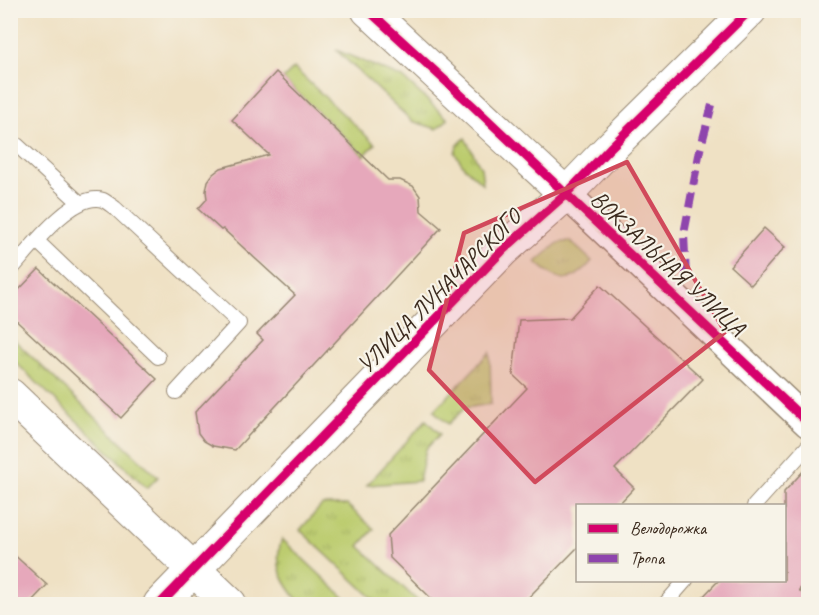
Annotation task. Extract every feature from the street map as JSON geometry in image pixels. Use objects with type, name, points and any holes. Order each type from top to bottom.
[{"type":"street","name":"ВОКЗАЛЬНАЯ УЛИЦА","points":[[368,10],[566,194],[808,427]]},
{"type":"street","name":"УЛИЦА ЛУНАЧАРСКОГО","points":[[160,604],[502,251],[566,194],[750,10]]},
{"type":"street","points":[[10,395],[138,514],[230,604]]},
{"type":"lane","points":[[17,145],[80,203]]},
{"type":"lane","points":[[10,271],[65,212],[80,203],[102,200],[115,208],[239,323],[177,392]]},
{"type":"lane","points":[[38,241],[158,357]]},
{"type":"lane","points":[[755,504],[808,427]]},
{"type":"lane","points":[[665,604],[684,582]]},
{"type":"highlighted area","points":[[627,162],[725,332],[535,482],[429,370],[464,233]]},
{"type":"green space","points":[[336,50],[403,78],[448,119],[437,129],[412,121]]},
{"type":"green space","points":[[294,68],[375,144],[364,156],[283,79]]},
{"type":"green space","points":[[465,138],[481,168],[483,184],[464,167],[455,153],[457,146]]},
{"type":"green space","points":[[570,241],[592,261],[577,275],[571,278],[558,278],[536,262],[558,243]]},
{"type":"green space","points":[[11,337],[158,477],[147,488],[11,358]]},
{"type":"green space","points":[[490,352],[491,404],[465,408],[448,424],[434,411]]},
{"type":"green space","points":[[426,420],[440,434],[426,449],[419,481],[367,485]]},
{"type":"green space","points":[[322,505],[347,505],[374,529],[359,546],[421,604],[379,604],[300,530]]},
{"type":"green space","points":[[282,539],[351,604],[301,604],[281,574],[278,558]]},
{"type":"building","points":[[276,72],[388,180],[400,180],[413,186],[420,196],[421,211],[441,228],[235,450],[213,446],[204,441],[198,433],[195,412],[263,340],[257,334],[295,295],[198,209],[207,199],[208,181],[213,174],[221,168],[269,155],[232,120]]},
{"type":"building","points":[[764,228],[785,247],[751,285],[730,266]]},
{"type":"building","points":[[39,269],[157,379],[121,418],[10,315],[10,299]]},
{"type":"building","points":[[600,285],[703,379],[615,469],[634,488],[619,504],[576,504],[576,549],[522,604],[437,604],[390,558],[388,535],[527,388],[513,375],[519,320],[570,318]]},
{"type":"building","points":[[808,466],[808,580],[799,590],[808,600],[808,604],[696,604],[717,582],[786,582],[784,492]]},
{"type":"building","points":[[10,551],[47,585],[29,604],[10,604]]},
{"type":"marked path","points":[[686,276],[684,234],[700,150],[712,105]]},
{"type":"cycle path","points":[[368,10],[473,106],[808,423]]},
{"type":"cycle path","points":[[160,604],[502,251],[566,194],[750,10]]}]
